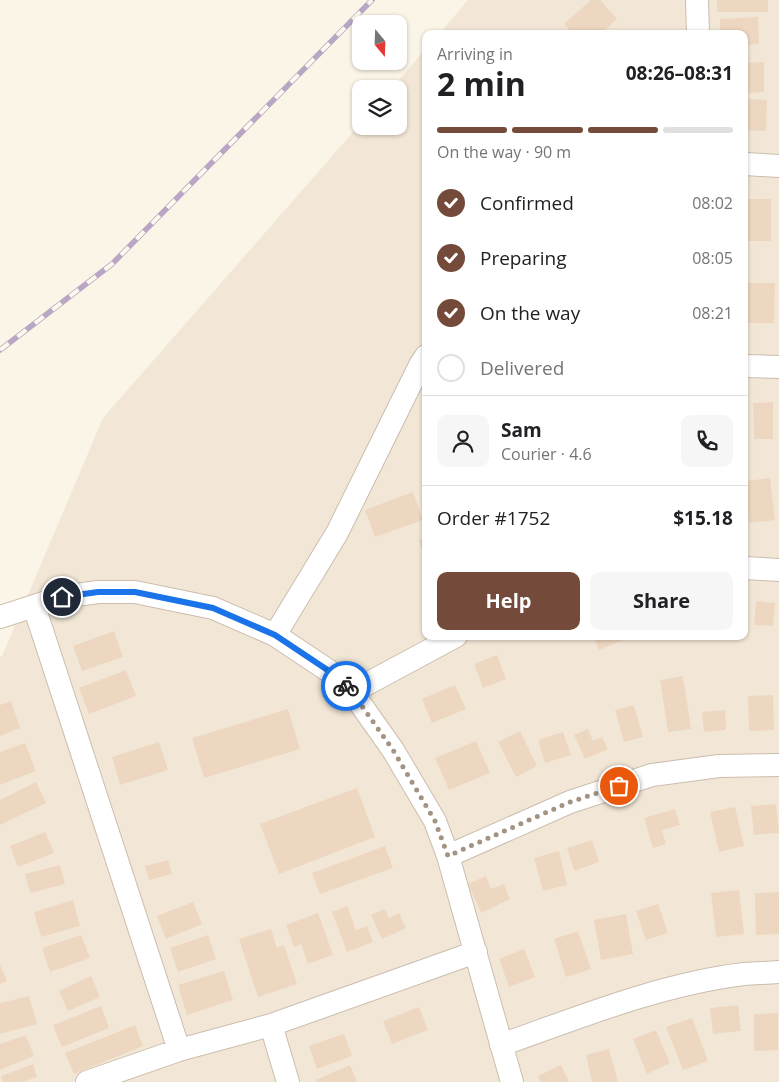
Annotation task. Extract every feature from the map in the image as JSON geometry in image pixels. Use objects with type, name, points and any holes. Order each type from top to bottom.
[{"type":"street","points":[[697,0],[698,30]]},
{"type":"street","points":[[748,164],[779,166]]},
{"type":"street","points":[[275,635],[337,533],[422,366]]},
{"type":"street","points":[[748,366],[779,366]]},
{"type":"street","points":[[748,568],[779,570]]},
{"type":"street","points":[[0,617],[62,597],[98,592],[135,592],[213,608],[275,635],[329,671],[352,692],[393,750],[435,821],[448,856],[512,1082]]},
{"type":"street","points":[[34,606],[179,1050]]},
{"type":"street","points":[[352,692],[449,640]]},
{"type":"street","points":[[448,856],[570,802],[652,775],[719,766],[779,765]]},
{"type":"street","points":[[87,1082],[179,1050],[271,1025],[476,952]]},
{"type":"street","points":[[501,1045],[642,996],[744,974],[779,972]]},
{"type":"street","points":[[271,1025],[288,1082]]},
{"type":"shaded area","points":[[468,0],[779,0],[779,1082],[0,1082],[0,656],[2,656],[103,418],[352,133],[352,135],[407,135],[407,80],[399,80],[422,53],[422,640],[748,640],[748,30],[442,30]]},
{"type":"building","points":[[591,0],[600,0],[617,19],[605,30],[569,30],[564,24]]},
{"type":"building","points":[[717,0],[768,0],[768,12],[717,12]]},
{"type":"building","points":[[758,17],[759,44],[748,45],[748,30],[720,30],[720,19]]},
{"type":"building","points":[[764,62],[764,92],[748,93],[748,63]]},
{"type":"building","points":[[748,99],[767,100],[766,131],[748,130]]},
{"type":"building","points":[[748,199],[771,199],[771,241],[748,241]]},
{"type":"building","points":[[748,283],[775,283],[774,323],[748,323]]},
{"type":"building","points":[[773,402],[773,439],[754,439],[753,403]]},
{"type":"building","points":[[770,478],[775,520],[749,523],[748,481]]},
{"type":"building","points":[[413,492],[422,520],[375,537],[365,510]]},
{"type":"building","points":[[756,601],[775,603],[773,626],[754,625]]},
{"type":"building","points":[[114,631],[123,657],[82,671],[73,646]]},
{"type":"building","points":[[595,640],[623,640],[599,650]]},
{"type":"building","points":[[497,655],[506,679],[483,688],[474,664]]},
{"type":"building","points":[[126,670],[136,696],[89,714],[79,688]]},
{"type":"building","points":[[683,676],[691,729],[668,732],[660,680]]},
{"type":"building","points":[[455,685],[466,709],[432,723],[422,699]]},
{"type":"building","points":[[773,695],[774,730],[749,731],[748,696]]},
{"type":"building","points":[[11,701],[20,728],[0,736],[0,705]]},
{"type":"building","points":[[634,705],[643,737],[624,742],[615,710]]},
{"type":"building","points":[[288,709],[300,749],[204,778],[192,738]]},
{"type":"building","points":[[725,710],[726,730],[704,732],[702,712]]},
{"type":"building","points":[[588,729],[593,741],[602,737],[608,749],[585,759],[574,735]]},
{"type":"building","points":[[520,731],[537,766],[516,777],[498,742]]},
{"type":"building","points":[[563,732],[571,755],[545,763],[538,740]]},
{"type":"building","points":[[476,741],[490,773],[449,790],[435,758]]},
{"type":"building","points":[[159,742],[168,770],[120,785],[112,757]]},
{"type":"building","points":[[25,743],[36,771],[0,785],[0,752]]},
{"type":"building","points":[[36,782],[46,803],[0,825],[0,800]]},
{"type":"building","points":[[357,788],[375,837],[279,874],[260,824]]},
{"type":"building","points":[[776,804],[779,833],[754,835],[751,806]]},
{"type":"building","points":[[735,807],[744,846],[719,852],[710,812]]},
{"type":"building","points":[[675,809],[680,825],[662,830],[666,844],[653,848],[644,818]]},
{"type":"building","points":[[45,832],[54,853],[18,867],[10,846]]},
{"type":"building","points":[[592,840],[599,862],[574,871],[567,848]]},
{"type":"building","points":[[385,846],[393,868],[320,894],[312,873]]},
{"type":"building","points":[[559,851],[567,885],[543,891],[534,858]]},
{"type":"building","points":[[168,860],[172,874],[149,880],[145,866]]},
{"type":"building","points":[[60,865],[65,884],[30,893],[25,874]]},
{"type":"building","points":[[486,876],[491,889],[504,884],[510,899],[481,913],[468,884]]},
{"type":"building","points":[[739,890],[744,934],[716,937],[711,893]]},
{"type":"building","points":[[779,892],[779,934],[756,935],[755,893]]},
{"type":"building","points":[[73,900],[80,926],[41,937],[34,912]]},
{"type":"building","points":[[193,902],[202,924],[166,939],[157,916]]},
{"type":"building","points":[[658,904],[668,933],[646,940],[636,911]]},
{"type":"building","points":[[347,906],[356,930],[367,926],[373,942],[347,952],[332,912]]},
{"type":"building","points":[[385,909],[389,918],[399,913],[406,928],[382,939],[371,915]]},
{"type":"building","points":[[318,913],[333,955],[308,964],[301,944],[294,947],[286,925]]},
{"type":"building","points":[[626,914],[633,954],[601,960],[594,920]]},
{"type":"building","points":[[271,929],[277,948],[284,945],[297,984],[258,997],[239,939]]},
{"type":"building","points":[[578,931],[591,969],[566,977],[554,939]]},
{"type":"building","points":[[81,935],[90,958],[50,972],[42,948]]},
{"type":"building","points":[[208,935],[216,959],[178,972],[170,948]]},
{"type":"building","points":[[524,949],[535,977],[509,987],[499,959]]},
{"type":"building","points":[[0,964],[7,981],[0,984]]},
{"type":"building","points":[[224,971],[233,1000],[187,1015],[178,985]]},
{"type":"building","points":[[91,976],[100,997],[68,1011],[59,991]]},
{"type":"building","points":[[29,996],[37,1024],[0,1034],[0,1003]]},
{"type":"building","points":[[738,1005],[741,1031],[713,1034],[710,1008]]},
{"type":"building","points":[[101,1006],[109,1028],[62,1047],[53,1025]]},
{"type":"building","points":[[419,1007],[428,1030],[392,1044],[383,1021]]},
{"type":"building","points":[[778,1013],[778,1050],[754,1051],[754,1014]]},
{"type":"building","points":[[692,1018],[708,1061],[683,1070],[666,1027]]},
{"type":"building","points":[[135,1025],[143,1046],[74,1074],[65,1053]]},
{"type":"building","points":[[656,1030],[670,1063],[647,1074],[633,1039]]},
{"type":"building","points":[[344,1034],[352,1056],[317,1069],[309,1046]]},
{"type":"building","points":[[26,1035],[34,1056],[0,1070],[0,1044]]},
{"type":"building","points":[[609,1049],[618,1082],[592,1082],[586,1055]]},
{"type":"building","points":[[33,1064],[37,1077],[23,1082],[3,1082],[1,1076]]},
{"type":"building","points":[[350,1065],[357,1082],[317,1082],[316,1080]]},
{"type":"building","points":[[561,1065],[569,1082],[541,1082],[538,1076]]},
{"type":"railway","points":[[0,350],[112,264],[372,0]]},
{"type":"way so far","points":[[346,686],[393,750],[435,821],[448,856],[570,802],[619,786]]},
{"type":"route","points":[[62,597],[98,592],[135,592],[213,608],[275,635],[329,671],[346,686]]}]
